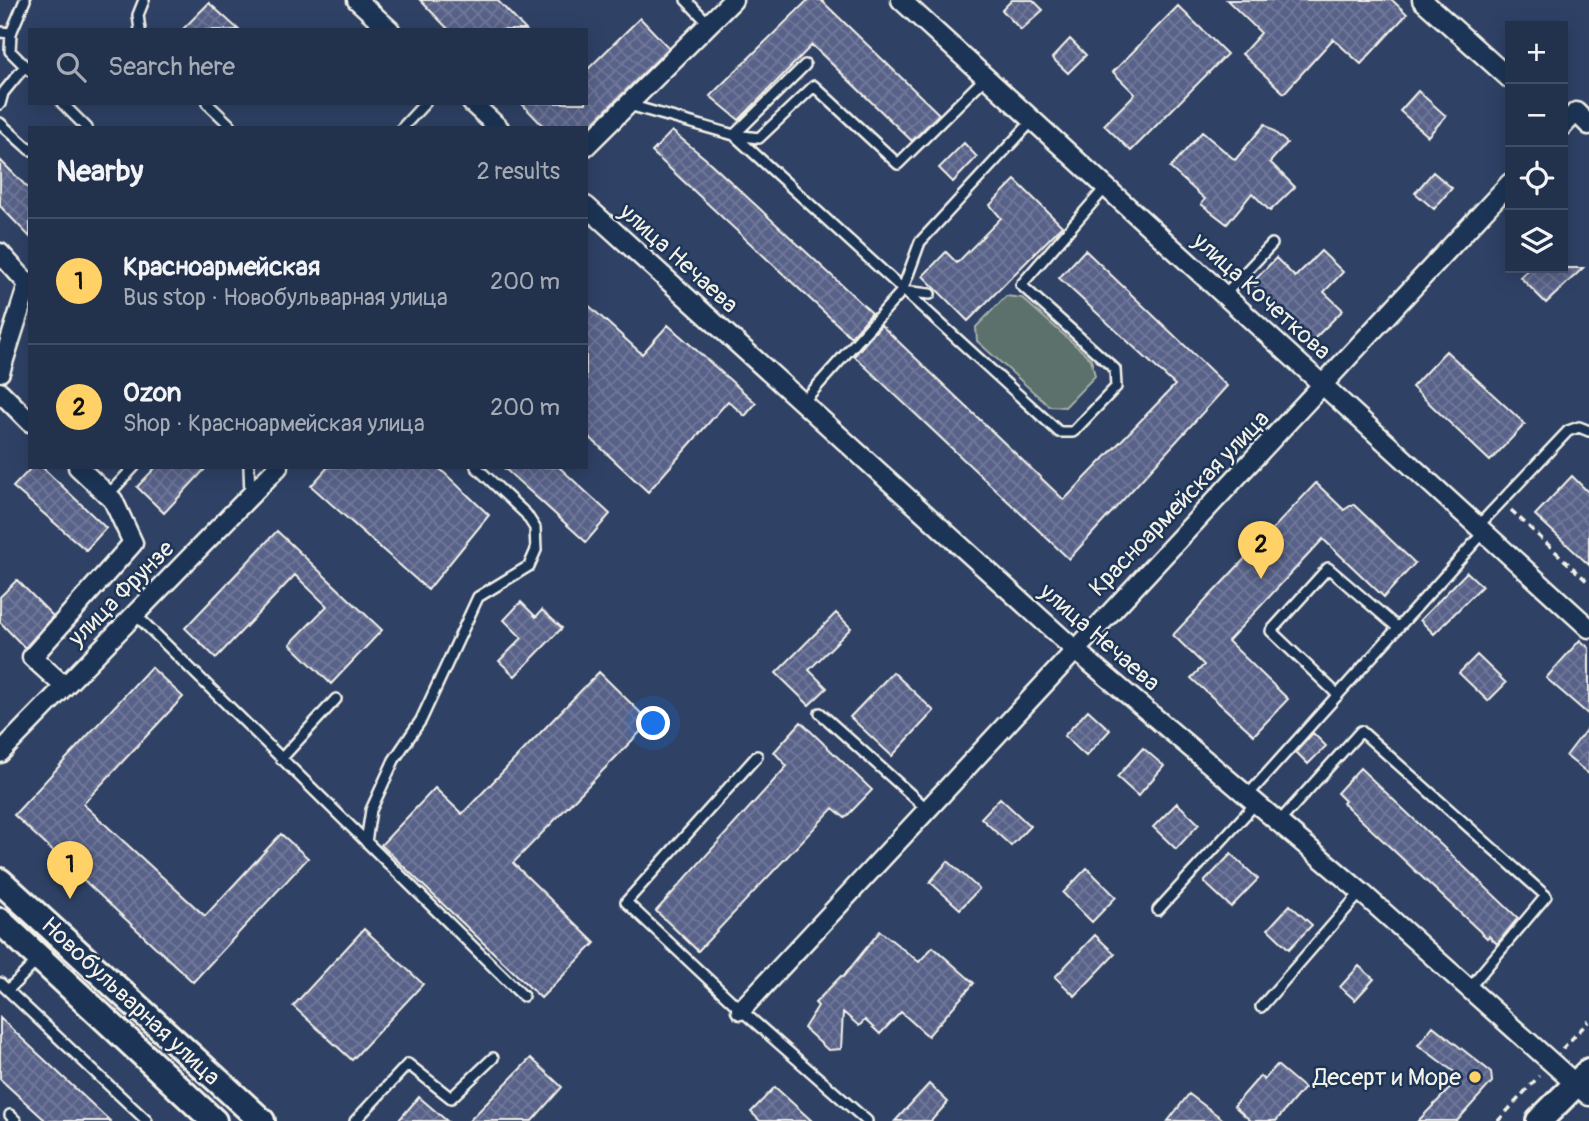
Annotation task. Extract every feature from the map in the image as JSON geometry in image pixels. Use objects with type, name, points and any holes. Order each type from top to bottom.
[{"type":"main road","name":"Новобульварная улица","points":[[0,881],[262,1121]]},
{"type":"main road","name":"Новобульварная улица","points":[[0,921],[214,1121]]},
{"type":"main road","points":[[1539,1121],[1585,1084]]},
{"type":"street","points":[[357,0],[388,28]]},
{"type":"street","points":[[588,144],[733,0]]},
{"type":"street","name":"улица Кочеткова","points":[[901,0],[1589,628]]},
{"type":"street","points":[[1422,0],[1505,75]]},
{"type":"street","points":[[474,105],[497,126]]},
{"type":"street","points":[[1568,121],[1589,125]]},
{"type":"street","name":"Красноармейская улица","points":[[741,1010],[1505,188]]},
{"type":"street","name":"улица Нечаева","points":[[588,208],[1074,649],[1585,1084]]},
{"type":"street","points":[[0,253],[28,282]]},
{"type":"street","points":[[0,372],[28,286]]},
{"type":"street","points":[[0,392],[28,420]]},
{"type":"street","points":[[63,685],[32,657],[133,543],[108,495],[80,469]]},
{"type":"street","name":"улица Фрунзе","points":[[0,753],[63,685],[136,615],[276,469]]},
{"type":"lane","points":[[0,104],[1,92],[27,68],[10,51],[11,33],[25,0]]},
{"type":"lane","points":[[140,28],[138,15],[145,0]]},
{"type":"lane","points":[[686,0],[709,24]]},
{"type":"lane","points":[[0,32],[11,33]]},
{"type":"lane","points":[[734,135],[805,65]]},
{"type":"lane","points":[[629,105],[734,135],[759,138],[814,86],[898,164],[986,77]]},
{"type":"lane","points":[[64,105],[85,126]]},
{"type":"lane","points":[[209,105],[229,124]]},
{"type":"lane","points":[[404,126],[423,105]]},
{"type":"lane","points":[[803,402],[902,292],[920,242],[1033,120]]},
{"type":"lane","points":[[0,122],[28,148]]},
{"type":"lane","points":[[734,135],[902,292],[1059,432],[1073,432],[1116,387],[1115,369],[1021,285],[1106,187]]},
{"type":"lane","points":[[1224,295],[1272,244]]},
{"type":"lane","points":[[902,292],[930,294]]},
{"type":"lane","points":[[1158,910],[1338,695],[1398,628],[1502,501],[1568,431],[1579,427],[1589,431]]},
{"type":"lane","points":[[108,495],[132,469]]},
{"type":"lane","points":[[249,469],[250,496]]},
{"type":"lane","points":[[366,842],[365,832],[371,810],[394,760],[421,720],[478,597],[529,565],[536,550],[535,528],[526,514],[479,469]]},
{"type":"lane","points":[[1338,695],[1271,631],[1328,568],[1398,628]]},
{"type":"lane","points":[[136,615],[523,996]]},
{"type":"lane","points":[[281,759],[336,699]]},
{"type":"lane","points":[[820,713],[927,810]]},
{"type":"lane","points":[[1279,822],[1361,732],[1546,896],[1469,988]]},
{"type":"lane","points":[[757,756],[626,902],[741,1010],[867,1121]]},
{"type":"lane","points":[[1261,1007],[1361,892]]},
{"type":"lane","points":[[8,990],[41,957]]},
{"type":"lane","points":[[0,983],[146,1121]]},
{"type":"lane","points":[[355,1121],[408,1064],[451,1098],[493,1058]]},
{"type":"path","points":[[1502,501],[1589,583]]},
{"type":"green space","points":[[1006,296],[1022,298],[1091,359],[1095,376],[1065,407],[1049,406],[977,341],[976,327]]},
{"type":"building","points":[[420,0],[497,0],[524,28],[447,28]]},
{"type":"building","points":[[808,0],[821,0],[939,114],[912,141],[812,45],[739,120],[710,96]]},
{"type":"building","points":[[1012,0],[1033,0],[1043,10],[1021,30],[1002,10]]},
{"type":"building","points":[[1227,0],[1392,0],[1407,14],[1361,64],[1333,39],[1284,93],[1242,54],[1261,33]]},
{"type":"building","points":[[209,3],[237,28],[184,28]]},
{"type":"building","points":[[1178,6],[1227,54],[1131,151],[1104,125],[1135,94],[1113,72]]},
{"type":"building","points":[[640,18],[669,48],[588,128],[543,126],[523,105],[588,105],[588,69]]},
{"type":"building","points":[[1070,39],[1086,55],[1068,73],[1052,58]]},
{"type":"building","points":[[1418,91],[1446,116],[1428,136],[1400,111]]},
{"type":"building","points":[[1265,124],[1287,143],[1270,162],[1295,187],[1270,211],[1252,193],[1227,224],[1201,204],[1205,199],[1170,168],[1202,132],[1235,160]]},
{"type":"building","points":[[672,131],[706,159],[872,313],[851,337],[652,152]]},
{"type":"building","points":[[964,143],[977,157],[953,182],[939,168]]},
{"type":"building","points":[[0,160],[28,188],[28,235],[0,206]]},
{"type":"building","points":[[1433,172],[1452,188],[1434,209],[1415,193]]},
{"type":"building","points":[[1015,180],[1062,226],[968,321],[923,276],[946,252],[957,263],[1001,218],[990,205]]},
{"type":"building","points":[[1085,250],[1227,386],[1069,559],[854,356],[881,325],[1064,500],[1175,385],[1059,278]]},
{"type":"building","points":[[1321,251],[1343,272],[1324,292],[1343,310],[1312,341],[1252,283],[1276,258],[1295,277]]},
{"type":"building","points":[[1568,268],[1583,268],[1546,303],[1520,277],[1524,273],[1568,273]]},
{"type":"building","points":[[588,305],[642,354],[668,325],[756,403],[745,416],[728,401],[648,492],[588,436]]},
{"type":"building","points":[[1446,351],[1525,424],[1490,461],[1412,387]]},
{"type":"building","points":[[30,469],[44,469],[106,528],[86,550],[13,487]]},
{"type":"building","points":[[154,469],[205,469],[164,513],[137,487]]},
{"type":"building","points":[[326,469],[440,469],[489,515],[428,590],[311,486]]},
{"type":"building","points":[[505,469],[561,469],[610,514],[586,542]]},
{"type":"building","points":[[1572,476],[1589,493],[1589,565],[1535,515]]},
{"type":"building","points":[[1316,483],[1344,510],[1353,504],[1415,563],[1384,597],[1323,539],[1228,641],[1288,699],[1254,735],[1191,678],[1204,665],[1173,635]]},
{"type":"building","points":[[277,531],[382,630],[331,684],[290,644],[327,606],[295,575],[216,658],[185,628]]},
{"type":"building","points":[[1467,572],[1482,586],[1434,634],[1420,620]]},
{"type":"building","points":[[17,580],[53,616],[25,648],[0,622],[0,597]]},
{"type":"building","points":[[521,602],[536,617],[542,610],[562,628],[515,676],[499,661],[522,638],[504,620]]},
{"type":"building","points":[[836,613],[851,628],[809,670],[827,688],[809,705],[776,673]]},
{"type":"building","points":[[1580,640],[1589,648],[1589,715],[1546,678]]},
{"type":"building","points":[[1477,655],[1506,683],[1488,701],[1459,673]]},
{"type":"building","points":[[151,667],[183,697],[83,804],[205,916],[281,834],[308,858],[193,982],[14,815]]},
{"type":"building","points":[[599,672],[650,722],[513,863],[595,943],[541,998],[381,845],[435,788],[462,814]]},
{"type":"building","points":[[893,672],[934,711],[892,756],[850,717]]},
{"type":"building","points":[[1088,710],[1110,730],[1086,756],[1064,736]]},
{"type":"building","points":[[801,722],[872,790],[845,818],[833,808],[698,951],[656,911],[787,766],[774,752]]},
{"type":"building","points":[[1589,726],[1589,774],[1566,756]]},
{"type":"building","points":[[1313,733],[1326,746],[1308,764],[1296,752]]},
{"type":"building","points":[[1143,748],[1164,766],[1138,796],[1117,777]]},
{"type":"building","points":[[1360,768],[1518,918],[1497,944],[1489,936],[1487,938],[1343,803],[1345,801],[1337,793]]},
{"type":"building","points":[[1000,798],[1030,826],[1011,846],[981,818]]},
{"type":"building","points":[[1177,803],[1199,824],[1176,849],[1153,827]]},
{"type":"building","points":[[1231,854],[1258,879],[1231,907],[1204,882]]},
{"type":"building","points":[[948,861],[979,889],[960,909],[930,882]]},
{"type":"building","points":[[1087,868],[1116,897],[1092,922],[1063,893]]},
{"type":"building","points":[[1290,905],[1312,925],[1289,949],[1268,929]]},
{"type":"building","points":[[364,929],[423,984],[352,1060],[293,1006]]},
{"type":"building","points":[[880,931],[919,962],[933,947],[974,983],[928,1036],[901,1012],[880,1034],[865,1020],[859,1026],[843,1012],[841,1049],[828,1050],[804,1028],[818,1006],[815,1003],[843,977]]},
{"type":"building","points":[[1095,935],[1115,954],[1075,996],[1055,977]]},
{"type":"building","points":[[1359,966],[1374,979],[1355,1000],[1340,987]]},
{"type":"building","points":[[0,1018],[110,1121],[46,1121],[0,1079]]},
{"type":"building","points":[[1433,1026],[1491,1072],[1492,1082],[1457,1121],[1418,1121],[1461,1077],[1418,1045]]},
{"type":"building","points":[[531,1058],[562,1087],[532,1121],[469,1121]]},
{"type":"building","points":[[1277,1065],[1304,1088],[1276,1121],[1251,1121],[1234,1106],[1260,1076],[1264,1080]]},
{"type":"building","points":[[929,1084],[948,1102],[931,1121],[895,1121]]},
{"type":"building","points":[[775,1087],[812,1121],[760,1121],[751,1112]]},
{"type":"building","points":[[1189,1094],[1225,1121],[1168,1121]]},
{"type":"building","points":[[419,1097],[447,1121],[398,1121]]},
{"type":"place","name":"Ozon","points":[[1261,579]]},
{"type":"place","name":"Красноармейская","points":[[70,899]]},
{"type":"place","name":"Десерт и Море","points":[[1475,1077]]}]
